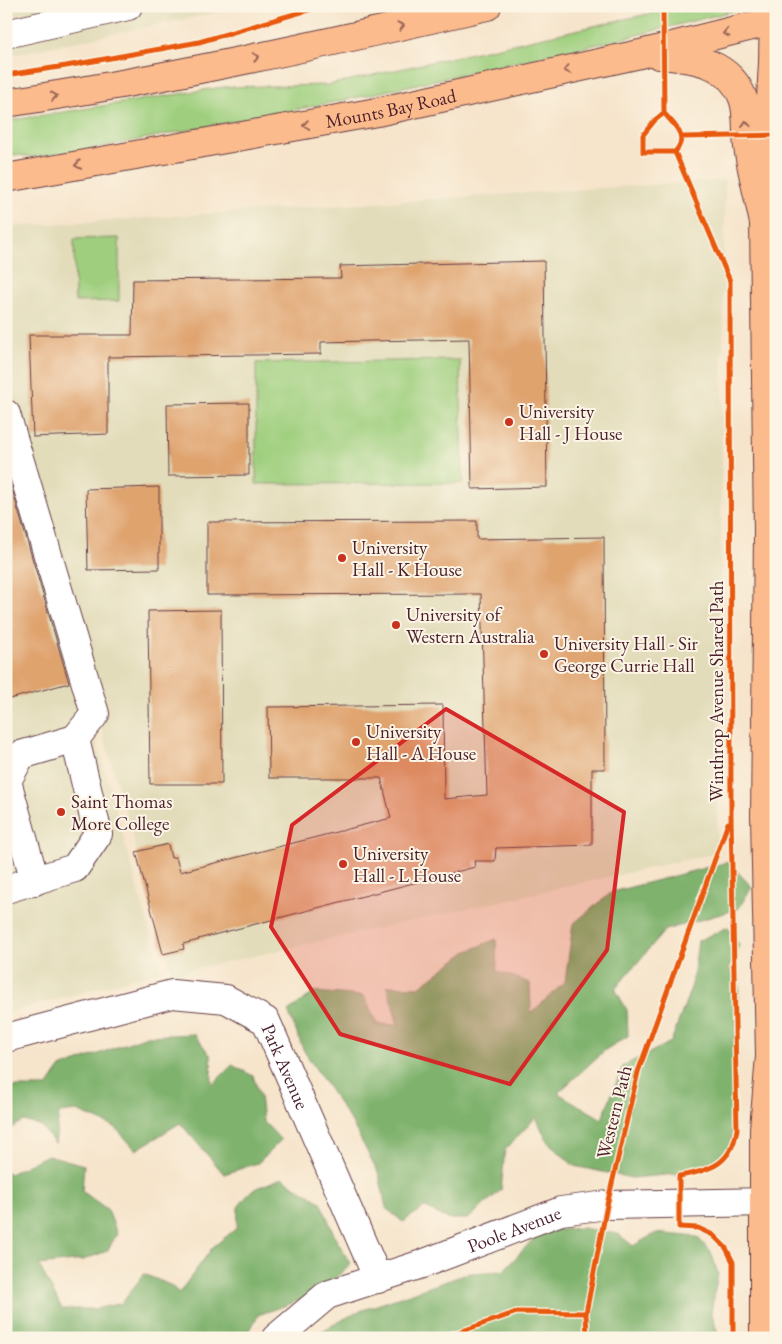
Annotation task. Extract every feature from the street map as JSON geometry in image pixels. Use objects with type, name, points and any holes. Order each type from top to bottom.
[{"type":"main road","points":[[6,104],[354,38],[487,6]]},
{"type":"main road","points":[[764,1338],[770,1202],[764,1129],[770,1056],[765,816],[768,524],[764,223],[774,16]]},
{"type":"main road","name":"Mounts Bay Road","points":[[6,178],[377,112],[640,54],[774,16]]},
{"type":"main road","points":[[640,54],[681,57],[712,64],[730,76],[744,102],[748,148],[764,223]]},
{"type":"street","points":[[6,34],[128,6]]},
{"type":"street","points":[[6,414],[95,714],[75,739],[21,755],[7,781],[35,881]]},
{"type":"street","points":[[6,890],[75,868],[98,834],[75,739]]},
{"type":"street","name":"Park Avenue","points":[[6,1038],[172,994],[226,1000],[266,1021],[378,1279]]},
{"type":"street","name":"Poole Avenue","points":[[276,1338],[327,1295],[378,1279],[561,1211],[606,1205],[770,1202]]},
{"type":"highlighted area","points":[[446,709],[624,812],[607,950],[510,1084],[340,1034],[271,927],[292,825]]},
{"type":"shaded area","points":[[6,6],[248,6],[6,56]]},
{"type":"shaded area","name":"University of Western Australia","points":[[725,180],[717,853],[172,974],[6,396],[6,227]]},
{"type":"shaded area","name":"Saint Thomas More College","points":[[6,434],[72,654],[161,971],[6,1013]]},
{"type":"green space","points":[[684,6],[740,6],[741,9],[621,39],[345,100],[96,148],[36,157],[6,154],[6,121],[223,87],[328,85]]},
{"type":"green space","points":[[119,238],[119,301],[75,302],[74,239]]},
{"type":"green space","points":[[460,360],[463,483],[256,484],[256,363]]},
{"type":"green space","points":[[728,862],[752,887],[738,909],[665,930],[615,989],[627,1010],[628,1036],[605,1050],[558,1093],[602,1119],[623,1066],[671,1042],[692,985],[698,941],[728,927],[739,945],[729,968],[739,987],[733,1069],[732,1131],[729,1153],[687,1173],[632,1178],[574,1166],[547,1141],[536,1117],[505,1150],[501,1190],[468,1219],[448,1219],[424,1207],[403,1222],[386,1208],[379,1174],[352,1123],[304,1051],[288,1011],[315,992],[364,996],[377,1024],[398,1025],[387,986],[419,987],[466,952],[496,939],[497,971],[530,983],[531,1013],[565,982],[573,924],[612,892]]},
{"type":"green space","points":[[194,1034],[211,1056],[212,1085],[232,1065],[253,1076],[260,1096],[263,1121],[281,1140],[258,1163],[224,1174],[180,1123],[136,1150],[115,1127],[77,1111],[59,1113],[55,1144],[41,1126],[24,1121],[6,1131],[6,1087],[47,1087],[60,1068],[147,1036]]},
{"type":"green space","points":[[48,1155],[84,1165],[82,1191],[108,1210],[117,1234],[107,1251],[83,1260],[39,1265],[62,1309],[95,1309],[122,1303],[144,1274],[170,1285],[179,1293],[213,1247],[237,1228],[238,1207],[252,1190],[282,1178],[321,1202],[335,1237],[351,1265],[313,1296],[258,1315],[246,1338],[6,1338],[6,1171],[10,1174]]},
{"type":"green space","points":[[582,1228],[618,1234],[633,1246],[656,1233],[697,1237],[711,1252],[718,1274],[711,1311],[719,1338],[309,1338],[357,1312],[470,1273],[503,1271],[541,1231]]},
{"type":"building","name":"University Hall - J House","points":[[544,261],[547,487],[472,489],[469,339],[321,342],[321,354],[108,357],[108,434],[33,437],[29,335],[132,335],[133,280],[341,278],[340,266]]},
{"type":"building","points":[[249,403],[249,475],[168,476],[167,404]]},
{"type":"building","points":[[6,476],[8,476],[69,683],[6,700]]},
{"type":"building","points":[[159,487],[159,569],[88,570],[86,489]]},
{"type":"building","points":[[477,521],[477,539],[604,537],[605,769],[592,769],[592,845],[496,848],[495,861],[474,861],[475,867],[198,939],[183,944],[184,949],[163,954],[136,852],[168,844],[171,858],[176,857],[180,872],[391,818],[381,778],[269,778],[268,707],[443,705],[444,799],[487,795],[481,594],[207,595],[207,522]]},
{"type":"building","points":[[221,610],[222,784],[150,784],[148,611]]},
{"type":"cycle path","points":[[6,75],[199,42],[322,6]]},
{"type":"cycle path","points":[[663,6],[664,113],[679,131],[681,141],[675,152],[643,152],[643,135],[655,120],[664,113]]},
{"type":"cycle path","points":[[682,137],[776,135]]},
{"type":"cycle path","name":"Winthrop Avenue Shared Path","points":[[675,152],[730,281],[731,816],[737,1129],[730,1150],[718,1164],[679,1176],[679,1227],[698,1228],[713,1235],[726,1248],[733,1262],[733,1338]]},
{"type":"cycle path","name":"Western Path","points":[[587,1338],[586,1313],[607,1205],[638,1072],[728,823]]},
{"type":"cycle path","points":[[442,1338],[517,1312],[586,1313]]},
{"type":"place","name":"University Hall - J House","points":[[509,422]]},
{"type":"place","name":"University Hall - K House","points":[[342,558]]},
{"type":"place","name":"University of Western Australia","points":[[396,625]]},
{"type":"place","name":"University Hall - Sir George Currie Hall","points":[[544,654]]},
{"type":"place","name":"University Hall - A House","points":[[356,742]]},
{"type":"place","name":"Saint Thomas More College","points":[[61,812]]},
{"type":"place","name":"University Hall - L House","points":[[343,864]]}]
